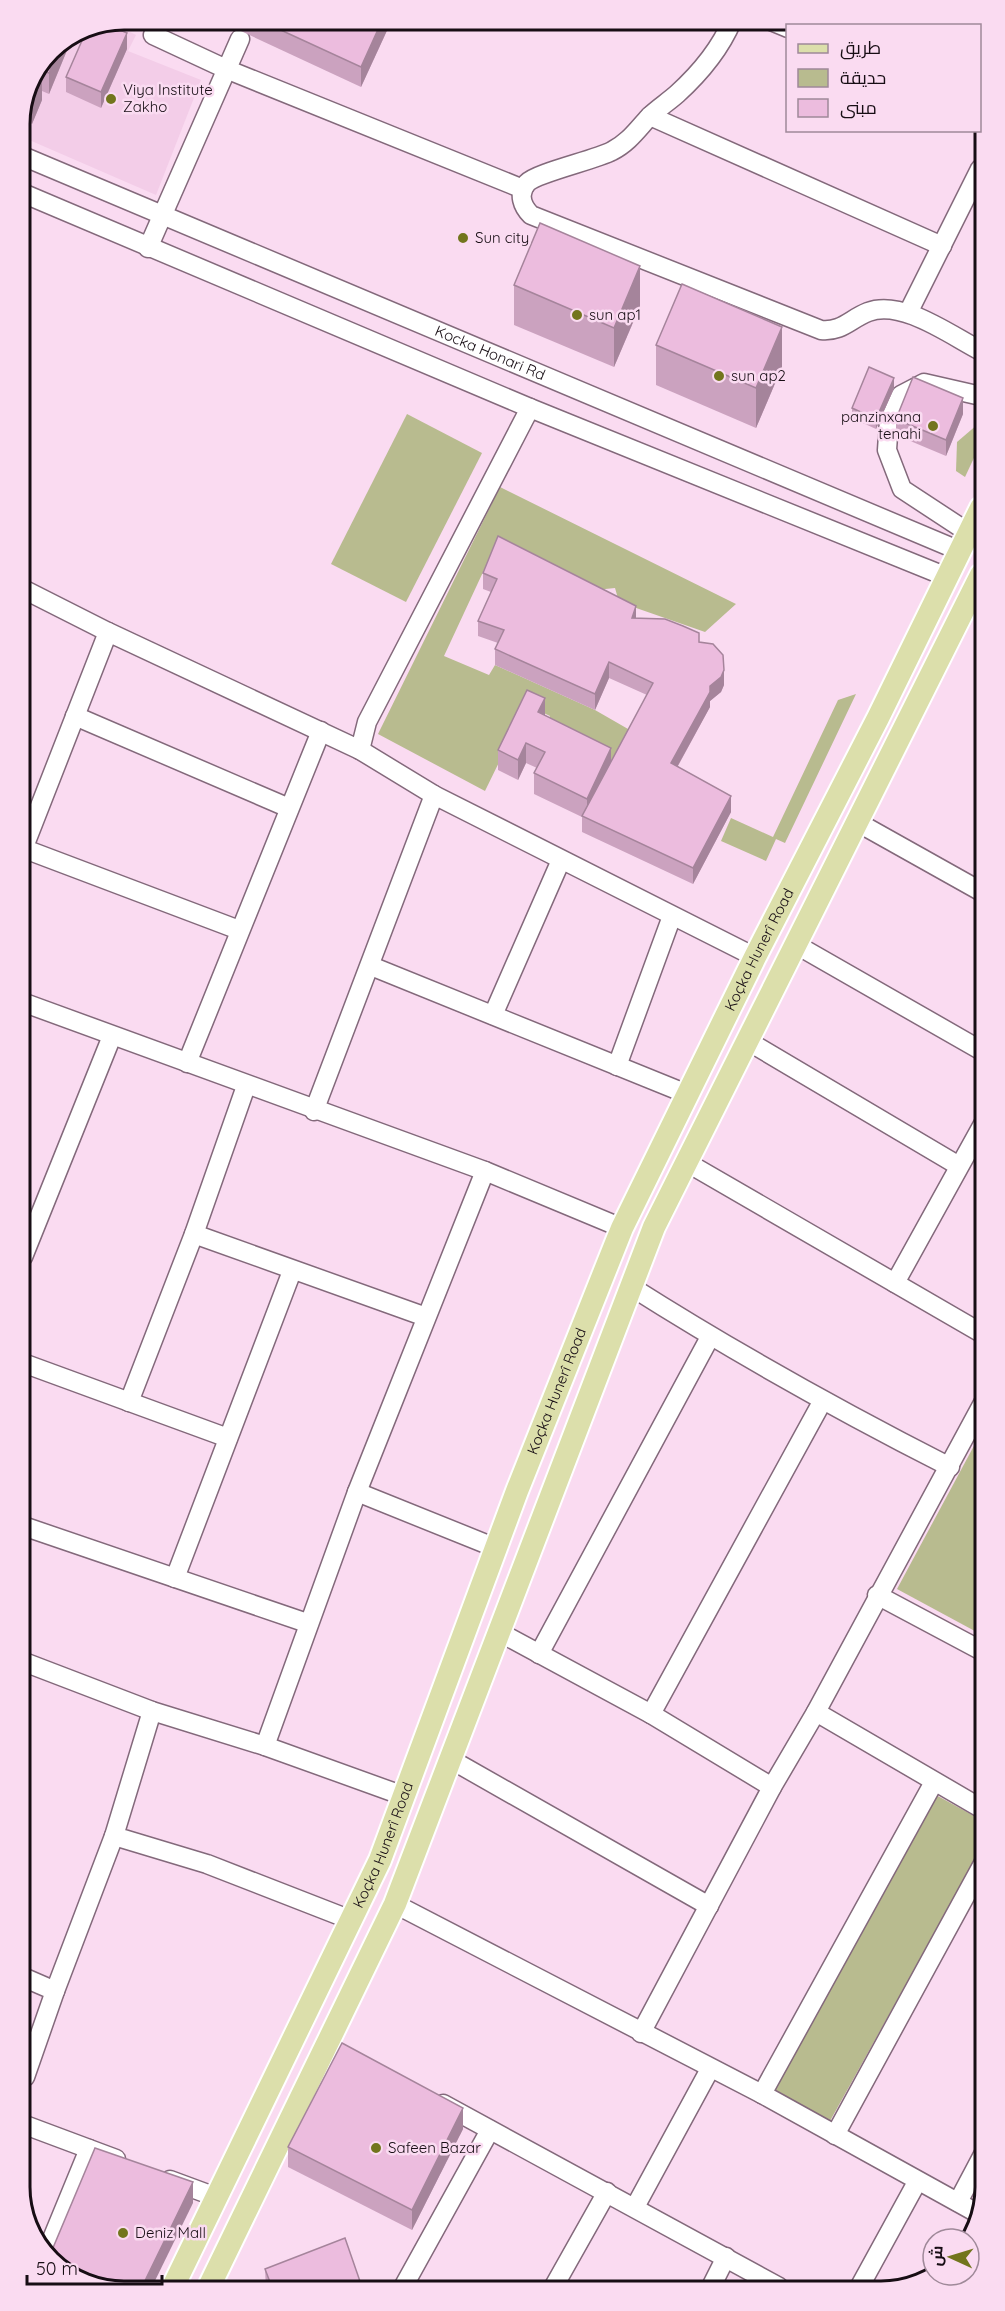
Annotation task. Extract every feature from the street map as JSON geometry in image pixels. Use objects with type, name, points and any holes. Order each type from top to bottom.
[{"type":"main road","name":"Koçka Hunerî Road","points":[[176,2281],[380,1860],[517,1491],[622,1228],[754,957],[878,717],[975,520]]},
{"type":"main road","points":[[212,2281],[395,1904],[630,1286],[686,1162],[746,1040],[975,587]]},
{"type":"main road","points":[[517,1491],[549,1504]]},
{"type":"street","points":[[727,30],[716,50],[698,73],[650,116],[635,134],[614,150],[587,162],[534,178],[523,189],[521,199],[524,208],[531,215],[813,327],[837,330],[877,309],[898,310],[975,348]]},
{"type":"street","points":[[153,35],[226,69],[523,189]]},
{"type":"street","points":[[148,248],[240,39]]},
{"type":"street","points":[[650,116],[942,246]]},
{"type":"street","name":"Kocka Honari Rd","points":[[30,159],[677,432],[964,542]]},
{"type":"street","points":[[908,313],[975,179]]},
{"type":"street","points":[[30,196],[530,408],[946,577]]},
{"type":"street","points":[[964,542],[902,489],[887,450],[889,421],[901,395],[924,382],[975,395]]},
{"type":"street","points":[[360,750],[367,722],[530,408]]},
{"type":"street","points":[[663,462],[677,432]]},
{"type":"street","points":[[30,593],[108,632],[360,750],[434,795],[754,957]]},
{"type":"street","points":[[30,829],[108,632]]},
{"type":"street","points":[[75,716],[289,808]]},
{"type":"street","points":[[187,1063],[321,732]]},
{"type":"street","points":[[314,1111],[434,795]]},
{"type":"street","points":[[857,822],[975,886]]},
{"type":"street","points":[[30,852],[239,930]]},
{"type":"street","points":[[493,1015],[561,860]]},
{"type":"street","points":[[617,1066],[672,916]]},
{"type":"street","points":[[795,944],[975,1048]]},
{"type":"street","points":[[370,966],[687,1094]]},
{"type":"street","points":[[30,1005],[314,1111],[485,1171],[622,1228]]},
{"type":"street","points":[[30,1240],[112,1036]]},
{"type":"street","points":[[746,1040],[959,1166]]},
{"type":"street","points":[[129,1402],[194,1234],[246,1086]]},
{"type":"street","points":[[895,1283],[975,1138]]},
{"type":"street","points":[[686,1162],[975,1329]]},
{"type":"street","points":[[265,1746],[357,1492],[485,1171]]},
{"type":"street","points":[[194,1234],[292,1271],[426,1317]]},
{"type":"street","points":[[175,1578],[292,1271]]},
{"type":"street","points":[[630,1286],[710,1337],[822,1402],[950,1467]]},
{"type":"street","points":[[539,1654],[710,1337]]},
{"type":"street","points":[[30,1367],[228,1438]]},
{"type":"street","points":[[651,1714],[822,1402]]},
{"type":"street","points":[[641,2033],[772,1786],[816,1712],[877,1595],[975,1421]]},
{"type":"street","points":[[357,1492],[496,1548]]},
{"type":"street","points":[[30,1528],[308,1623]]},
{"type":"street","points":[[877,1595],[975,1647]]},
{"type":"street","points":[[499,1632],[651,1714],[772,1786]]},
{"type":"street","points":[[30,1669],[152,1711],[265,1746],[404,1796]]},
{"type":"street","points":[[30,2063],[114,1836],[152,1711]]},
{"type":"street","points":[[816,1712],[975,1805]]},
{"type":"street","points":[[450,1759],[709,1906]]},
{"type":"street","points":[[762,2094],[934,1782]]},
{"type":"street","points":[[114,1836],[207,1864],[351,1920]]},
{"type":"street","points":[[835,2135],[975,1878]]},
{"type":"street","points":[[395,1904],[762,2094],[917,2182],[972,2210]]},
{"type":"street","points":[[30,1980],[55,1991]]},
{"type":"street","points":[[329,2039],[349,2051]]},
{"type":"street","points":[[635,2207],[710,2069]]},
{"type":"street","points":[[429,2096],[768,2281]]},
{"type":"street","points":[[30,2127],[131,2165]]},
{"type":"street","points":[[406,2281],[490,2130]]},
{"type":"street","points":[[50,2244],[89,2149]]},
{"type":"street","points":[[958,2202],[975,2170]]},
{"type":"street","points":[[153,2173],[216,2198]]},
{"type":"street","points":[[863,2281],[917,2182]]},
{"type":"street","points":[[557,2281],[607,2192]]},
{"type":"street","points":[[714,2281],[726,2257]]},
{"type":"shaded area","name":"Viya Institute Zakho","points":[[126,30],[136,35],[128,51],[201,80],[156,195],[30,140],[30,118],[37,88],[46,72],[58,58],[72,46],[88,37]]},
{"type":"green space","points":[[407,414],[482,453],[406,602],[331,564]]},
{"type":"green space","points":[[975,427],[975,456],[965,477],[956,471],[957,442]]},
{"type":"green space","points":[[500,487],[736,604],[705,632],[619,602],[615,588],[586,591],[497,542],[444,656],[489,675],[495,665],[595,710],[635,733],[616,768],[543,731],[550,716],[527,705],[485,791],[378,734]]},
{"type":"green space","points":[[856,694],[785,843],[776,839],[766,861],[721,841],[731,818],[773,837],[838,700]]},
{"type":"green space","points":[[975,1444],[975,1631],[897,1589]]},
{"type":"green space","points":[[936,1795],[975,1816],[975,1860],[830,2121],[774,2089]]},
{"type":"building","points":[[121,30],[127,33],[101,92],[66,77],[82,40],[106,32]]},
{"type":"building","points":[[281,30],[378,30],[361,67]]},
{"type":"building","points":[[42,80],[33,103],[37,88]]},
{"type":"building","points":[[540,223],[640,266],[614,328],[514,285]]},
{"type":"building","points":[[682,284],[782,327],[756,388],[656,345]]},
{"type":"building","points":[[869,367],[894,378],[876,419],[852,408]]},
{"type":"building","points":[[913,377],[963,398],[946,440],[896,419]]},
{"type":"building","points":[[498,536],[636,606],[632,618],[665,619],[683,626],[699,633],[699,642],[713,644],[723,655],[724,670],[721,677],[710,686],[710,692],[671,763],[731,796],[693,868],[582,816],[653,683],[609,662],[595,694],[495,649],[504,630],[478,621],[497,579],[483,573]]},
{"type":"building","points":[[527,690],[545,698],[538,712],[611,748],[587,799],[534,773],[545,752],[526,743],[518,760],[498,750]]},
{"type":"building","name":"Safeen Bazar","points":[[342,2043],[463,2108],[412,2210],[288,2147]]},
{"type":"building","name":"Deniz Mall","points":[[95,2148],[193,2182],[145,2281],[118,2281],[88,2274],[67,2261],[53,2248]]},
{"type":"building","points":[[345,2238],[360,2281],[270,2281],[265,2269]]},
{"type":"place","name":"Viya Institute Zakho","points":[[111,99]]},
{"type":"place","name":"Sun city","points":[[463,238]]},
{"type":"place","name":"sun ap1","points":[[577,315]]},
{"type":"place","name":"sun ap2","points":[[719,376]]},
{"type":"place","name":"panzinxana tenahi","points":[[933,426]]},
{"type":"place","name":"Safeen Bazar","points":[[376,2148]]},
{"type":"place","name":"Deniz Mall","points":[[123,2233]]}]
